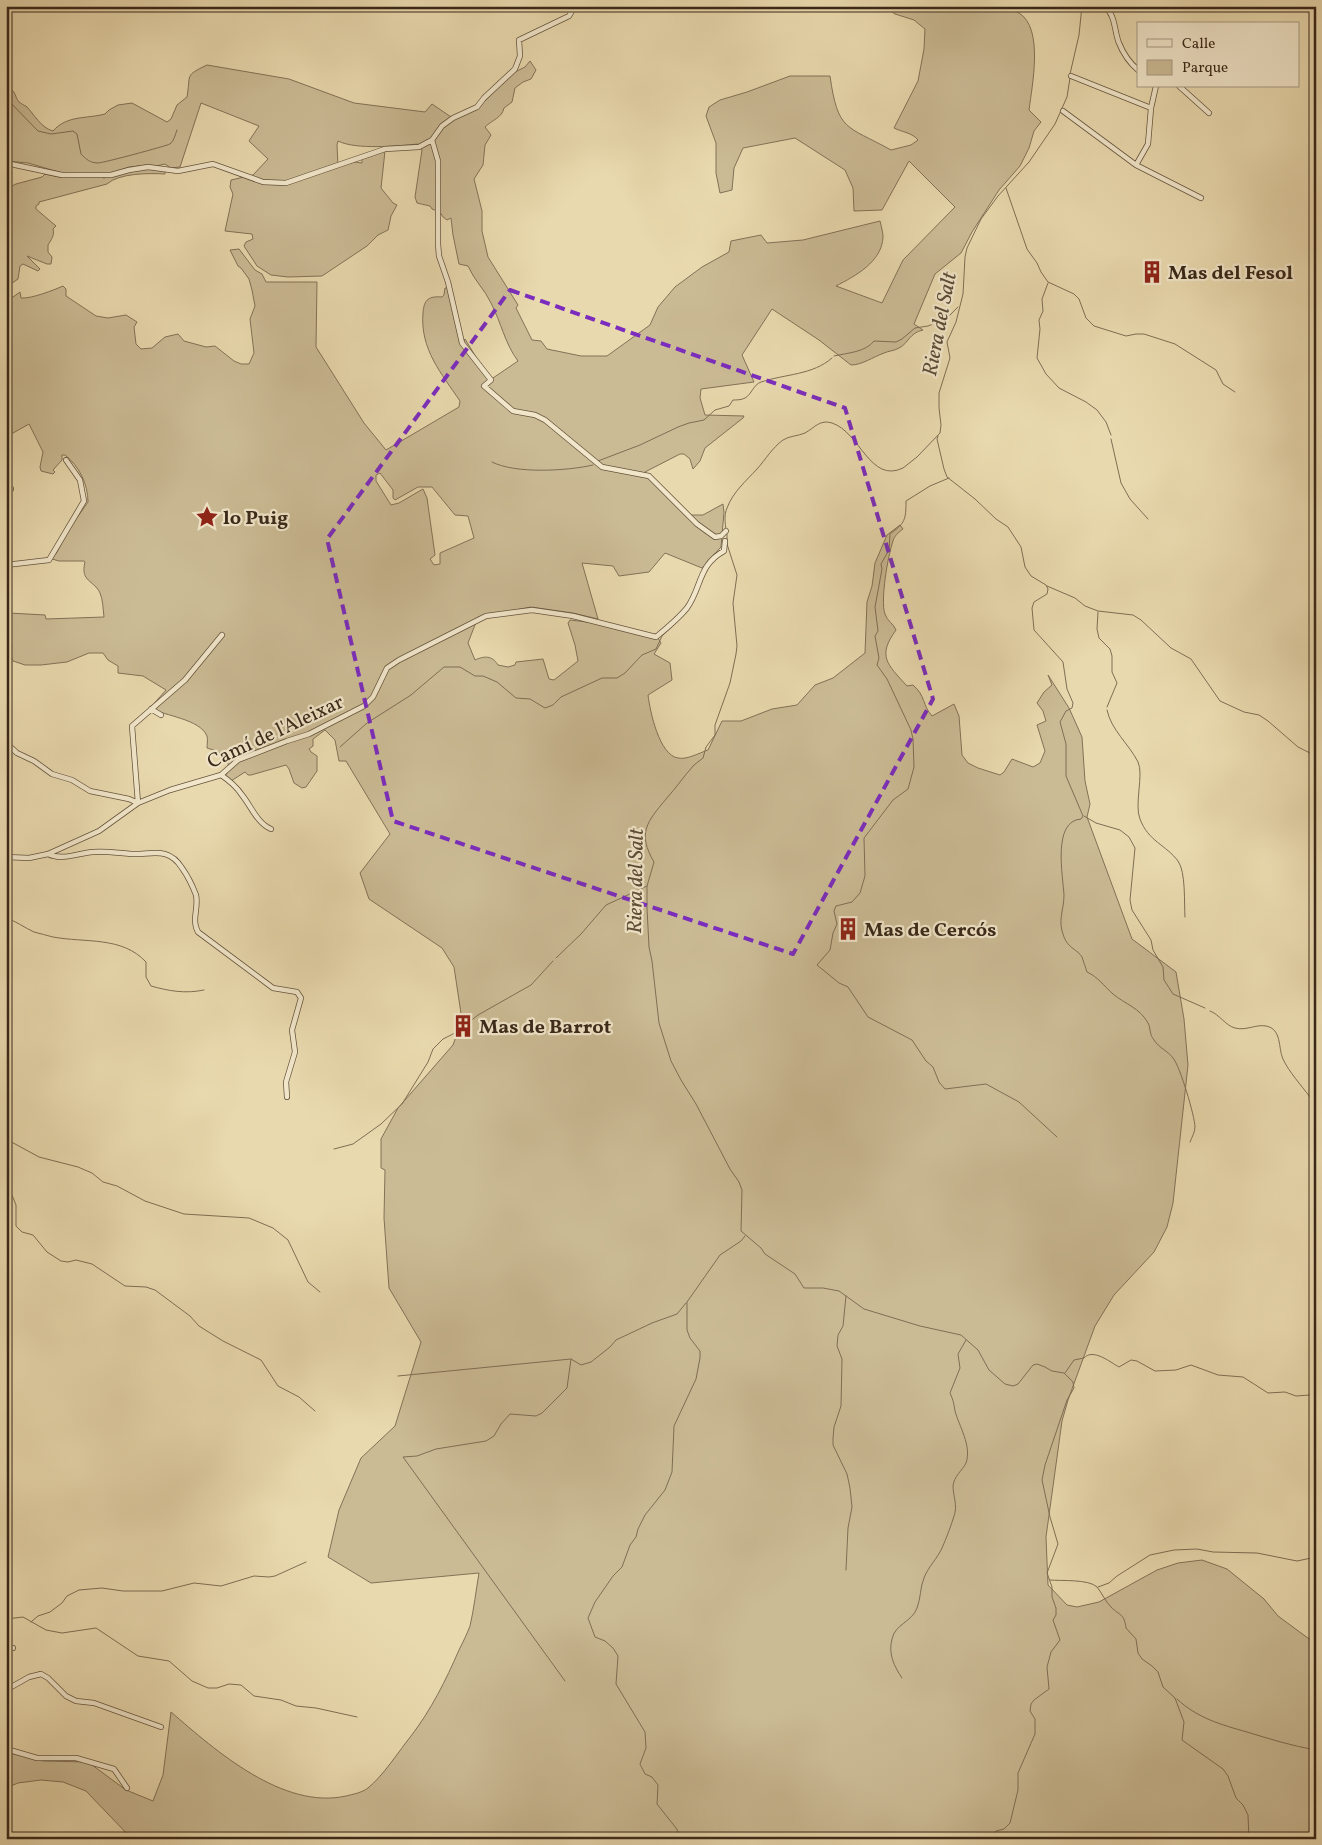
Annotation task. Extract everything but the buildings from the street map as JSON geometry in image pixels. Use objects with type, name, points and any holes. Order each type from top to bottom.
[{"type":"street","points":[[6,162],[62,175],[111,175],[148,167],[178,170],[213,164],[263,182],[286,183],[385,149],[419,147],[432,140],[442,126],[452,118],[477,107],[515,69],[520,56],[519,40],[569,16],[572,11],[570,6]]},
{"type":"street","points":[[1104,6],[1108,9],[1115,23],[1119,43],[1130,62],[1137,69]]},
{"type":"street","points":[[1071,76],[1152,108]]},
{"type":"street","points":[[1136,165],[1148,144],[1156,88]]},
{"type":"street","points":[[1181,88],[1209,112]]},
{"type":"street","points":[[1063,111],[1136,165],[1201,198]]},
{"type":"street","points":[[432,140],[438,161],[439,256],[448,282],[462,343],[491,380],[484,386],[513,411],[535,415],[545,420],[602,467],[649,476],[697,524],[715,537],[721,536],[726,531]]},
{"type":"street","points":[[6,565],[49,560],[84,501],[80,480],[66,460]]},
{"type":"street","name":"Camí de l'Aleixar","points":[[48,854],[104,828],[138,803],[170,790],[221,776],[238,760],[309,734],[364,706],[373,697],[387,668],[399,660],[486,616],[532,610],[573,616],[656,637],[671,625],[688,606],[703,573],[715,555],[724,551],[725,541]]},
{"type":"street","points":[[6,744],[17,753],[34,761],[52,774],[72,780],[90,791],[129,799],[138,803],[132,726],[185,680],[222,635]]},
{"type":"street","points":[[151,709],[160,715]]},
{"type":"street","points":[[221,776],[231,781],[243,795],[263,826],[269,830]]},
{"type":"street","points":[[6,857],[29,858],[48,854],[54,857],[93,852],[136,854],[157,852],[167,854],[177,861],[183,868],[196,896],[194,922],[198,932],[273,988],[297,992],[300,995],[301,1001],[292,1030],[295,1052],[286,1082],[287,1096]]},
{"type":"street","points":[[6,1647],[13,1648]]},
{"type":"street","points":[[6,1690],[29,1677],[41,1674],[48,1678],[66,1696],[94,1703],[161,1727]]},
{"type":"street","points":[[6,1749],[37,1758],[76,1758],[114,1769],[127,1788]]},
{"type":"highlighted area","points":[[510,290],[845,408],[933,699],[793,954],[393,821],[327,539]]},
{"type":"green space","points":[[883,6],[996,6],[1019,13],[1027,20],[1032,31],[1034,44],[1034,73],[1029,110],[1041,122],[1034,131],[1029,148],[1020,166],[999,190],[961,253],[935,274],[914,324],[923,330],[915,333],[897,349],[851,365],[819,340],[772,309],[742,355],[754,382],[701,389],[700,398],[705,415],[744,416],[743,418],[705,448],[700,461],[693,469],[690,459],[684,454],[680,454],[645,472],[691,515],[703,515],[723,504],[721,547],[702,568],[665,553],[649,572],[619,576],[613,566],[582,563],[598,619],[531,607],[478,617],[468,643],[475,660],[488,657],[493,659],[498,665],[508,667],[515,665],[516,662],[543,659],[549,679],[554,680],[578,661],[568,623],[570,620],[596,623],[651,638],[658,638],[661,643],[654,654],[670,663],[672,680],[648,695],[653,721],[661,741],[671,755],[678,758],[689,757],[708,750],[722,721],[741,721],[772,709],[797,705],[815,685],[833,678],[865,653],[867,602],[872,586],[875,563],[887,535],[900,525],[903,529],[897,534],[891,548],[883,599],[887,619],[896,630],[887,647],[887,660],[894,672],[907,686],[913,685],[917,689],[932,716],[954,704],[959,716],[962,755],[968,763],[1000,775],[1012,759],[1033,767],[1040,763],[1045,751],[1037,725],[1046,721],[1043,711],[1037,703],[1044,692],[1052,685],[1048,675],[1069,708],[1082,737],[1085,781],[1090,804],[1087,817],[1132,939],[1176,972],[1184,1019],[1188,1065],[1173,1203],[1167,1227],[1154,1252],[1114,1295],[1095,1326],[1062,1421],[1046,1537],[1048,1585],[1067,1605],[1077,1607],[1099,1602],[1157,1570],[1178,1563],[1202,1560],[1227,1569],[1264,1599],[1278,1616],[1316,1644],[1316,1839],[132,1839],[86,1791],[63,1782],[41,1780],[18,1783],[6,1788],[6,1752],[43,1761],[88,1762],[126,1790],[153,1801],[163,1775],[171,1712],[208,1744],[252,1774],[275,1786],[298,1794],[322,1798],[346,1796],[363,1791],[374,1783],[391,1763],[425,1716],[438,1694],[470,1626],[479,1573],[371,1583],[328,1557],[339,1510],[361,1458],[395,1426],[421,1342],[389,1288],[384,1218],[385,1170],[381,1168],[381,1139],[398,1108],[453,1045],[462,1020],[454,967],[442,948],[369,899],[360,873],[390,834],[346,761],[339,761],[335,740],[325,730],[313,739],[313,746],[309,749],[317,756],[317,771],[306,787],[302,788],[294,783],[286,765],[251,775],[245,772],[231,781],[225,776],[230,769],[226,760],[222,754],[207,748],[207,736],[203,730],[190,722],[150,708],[166,690],[143,676],[118,673],[118,666],[108,660],[103,653],[89,653],[67,662],[41,665],[25,665],[13,661],[9,649],[12,648],[9,613],[45,615],[46,619],[104,617],[100,593],[84,573],[85,562],[52,559],[69,529],[88,502],[88,495],[82,476],[65,455],[62,455],[62,460],[53,470],[55,472],[53,474],[41,471],[43,452],[29,424],[6,437],[6,189],[16,184],[42,177],[45,174],[59,177],[96,176],[104,178],[146,168],[165,171],[165,174],[126,176],[112,180],[107,184],[39,202],[36,209],[56,226],[53,229],[53,235],[48,245],[48,252],[52,257],[51,264],[27,256],[40,269],[38,271],[23,264],[20,266],[18,279],[8,286],[10,291],[8,297],[13,297],[20,292],[21,298],[31,297],[63,286],[66,289],[66,296],[96,316],[108,318],[126,315],[137,322],[134,327],[136,344],[141,349],[152,348],[165,337],[178,334],[184,341],[206,347],[215,346],[234,361],[241,364],[249,364],[254,353],[250,319],[255,306],[249,279],[238,266],[230,250],[239,249],[255,270],[262,274],[266,282],[317,282],[316,347],[364,423],[386,450],[459,407],[460,401],[439,370],[428,349],[423,326],[423,313],[428,299],[442,297],[445,288],[448,288],[463,342],[465,339],[490,380],[518,361],[489,298],[468,266],[459,264],[451,218],[447,220],[440,212],[432,209],[430,206],[417,203],[415,197],[422,150],[418,144],[355,146],[338,141],[338,166],[355,162],[362,163],[362,159],[385,151],[381,188],[393,203],[397,205],[391,216],[388,230],[378,235],[367,246],[322,276],[288,277],[271,275],[257,266],[244,246],[246,242],[253,239],[252,234],[225,231],[233,194],[230,187],[231,180],[253,175],[268,159],[249,141],[259,126],[201,103],[180,167],[171,168],[165,164],[129,167],[111,173],[62,173],[28,163],[6,161],[6,89],[12,90],[19,102],[26,106],[45,127],[53,131],[64,122],[77,118],[98,116],[105,114],[118,105],[132,103],[167,122],[171,119],[177,105],[187,97],[190,76],[207,65],[289,79],[354,103],[425,112],[432,104],[454,119],[478,108],[513,73],[525,67],[530,61],[536,70],[531,79],[515,88],[512,102],[504,108],[499,117],[485,127],[491,135],[485,145],[483,165],[474,179],[482,211],[482,231],[488,257],[518,305],[516,308],[532,340],[541,341],[547,349],[581,356],[607,356],[650,325],[658,307],[675,287],[702,267],[729,252],[731,241],[761,235],[767,243],[803,240],[880,221],[883,237],[878,254],[859,273],[836,286],[882,303],[903,260],[955,207],[909,161],[882,210],[854,211],[853,188],[845,170],[795,138],[743,148],[734,168],[732,190],[720,193],[716,173],[716,143],[706,116],[709,107],[720,100],[790,76],[830,76],[837,108],[847,125],[891,150],[911,145],[918,140],[910,134],[894,128],[918,81],[924,49],[925,29],[914,20],[895,14]],"holes":[[[380,473],[393,490],[393,498],[395,500],[418,487],[432,487],[455,515],[468,516],[474,538],[440,553],[440,564],[434,565],[430,559],[435,555],[427,498],[423,489],[399,503],[391,505],[376,481],[376,475]]]},
{"type":"waterway","points":[[1070,74],[1079,35],[1082,6]]},
{"type":"waterway","name":"Riera del Salt","points":[[726,530],[725,513],[733,497],[772,450],[785,439],[805,433],[821,423],[832,423],[842,428],[873,463],[882,469],[892,471],[903,468],[917,457],[940,433],[939,393],[950,358],[947,342],[956,322],[963,294],[967,248],[981,219],[998,196],[1029,162],[1055,124],[1067,97],[1070,78]]},
{"type":"waterway","points":[[6,98],[38,131],[51,134],[73,131],[77,134],[81,154],[95,163],[122,158],[170,144],[177,130]]},
{"type":"waterway","points":[[1006,188],[1027,249],[1041,272],[1048,282],[1074,294],[1079,299],[1086,318],[1094,326],[1126,336],[1144,334],[1175,344],[1216,370],[1223,384],[1235,392]]},
{"type":"waterway","points":[[1048,283],[1042,299],[1043,311],[1039,320],[1037,358],[1046,374],[1059,388],[1097,410],[1106,422],[1111,435]]},
{"type":"waterway","points":[[834,356],[861,350],[871,345],[874,341],[896,342],[915,328],[941,321],[958,307]]},
{"type":"waterway","points":[[598,461],[640,445],[678,427],[704,420],[715,410],[729,406],[733,400],[745,398],[761,382],[808,371],[832,358]]},
{"type":"waterway","points":[[938,436],[937,439],[947,477],[1008,527],[1021,547],[1025,567],[1031,576],[1046,585],[1048,589],[1047,594],[1034,602],[1032,608],[1034,630],[1063,662],[1067,689],[1073,703],[1072,708],[1066,711],[1060,722],[1066,744],[1066,776],[1083,816],[1081,819],[1072,822],[1066,829],[1063,839],[1061,851],[1064,895],[1061,920],[1062,931],[1068,944],[1082,957],[1087,972],[1145,1018],[1150,1027],[1151,1036],[1176,1063],[1187,1092],[1194,1121],[1195,1127],[1190,1142]]},
{"type":"waterway","points":[[1111,439],[1121,483],[1130,499],[1148,519]]},
{"type":"waterway","points":[[492,462],[502,466],[527,470],[569,469],[593,465]]},
{"type":"waterway","points":[[949,478],[930,486],[906,501],[904,520],[890,534],[889,550],[881,564],[882,569],[875,607],[878,631],[875,636],[879,658],[877,665],[887,679],[911,730],[914,767],[908,789],[893,800],[864,838],[865,876],[860,893],[852,902],[836,906],[834,911],[837,924],[833,933],[830,950],[817,965],[839,983],[848,987],[868,1017],[912,1040],[926,1061],[933,1067],[939,1082],[945,1089],[986,1084],[1019,1102],[1057,1137]]},
{"type":"waterway","points":[[727,534],[727,544],[737,575],[733,603],[737,646],[730,683],[715,725],[715,735],[706,747],[703,758],[690,769],[654,814],[649,821],[645,835],[646,843],[654,862],[647,886],[649,947],[659,1023],[671,1061],[739,1182],[742,1190],[741,1231],[761,1248],[765,1254],[795,1274],[804,1288],[823,1288],[839,1291],[864,1309],[920,1326],[961,1335],[978,1350],[989,1370],[1005,1384],[1013,1386],[1018,1384],[1033,1365],[1037,1364],[1052,1371],[1064,1373],[1073,1382],[1074,1388],[1067,1400],[1045,1465],[1042,1480],[1058,1544],[1047,1573],[1056,1608],[1056,1615],[1053,1620],[1060,1640],[1051,1652],[1047,1667],[1049,1689],[1031,1704],[1030,1711],[1035,1719],[1035,1734],[1018,1773],[1018,1790],[1010,1823],[1004,1829],[996,1831],[989,1839]]},
{"type":"waterway","points":[[1047,586],[1075,598],[1085,606],[1098,611],[1133,615],[1141,620],[1171,648],[1191,659],[1220,701],[1244,712],[1259,715],[1298,747],[1316,756]]},
{"type":"waterway","points":[[340,747],[367,723],[411,695],[444,667],[460,667],[475,676],[483,676],[497,682],[516,698],[530,699],[545,708],[553,705],[561,697],[602,678],[617,678],[625,673],[642,655],[656,649],[662,636],[687,612]]},
{"type":"waterway","points":[[1098,612],[1097,629],[1099,638],[1110,649],[1112,672],[1117,683],[1107,707]]},
{"type":"waterway","points":[[1107,710],[1112,724],[1134,755],[1140,767],[1138,813],[1143,826],[1152,838],[1173,856],[1181,866],[1185,917]]},
{"type":"waterway","points":[[1084,816],[1096,823],[1120,830],[1129,837],[1135,848],[1130,900],[1132,910],[1151,940],[1153,950],[1163,967],[1164,980],[1173,994],[1205,1008]]},
{"type":"waterway","points":[[556,958],[581,934],[606,905],[647,886]]},
{"type":"waterway","points":[[6,918],[34,932],[53,937],[102,942],[126,948],[146,962],[146,977],[151,986],[190,992],[204,990]]},
{"type":"waterway","points":[[334,1149],[353,1144],[381,1124],[402,1104],[428,1062],[433,1049],[443,1039],[455,1033],[478,1015],[531,985],[553,961]]},
{"type":"waterway","points":[[1210,1011],[1235,1028],[1243,1029],[1266,1026],[1275,1031],[1283,1059],[1292,1074],[1316,1102]]},
{"type":"waterway","points":[[6,1139],[39,1157],[78,1167],[92,1173],[103,1182],[117,1186],[145,1201],[184,1214],[249,1218],[273,1228],[288,1240],[308,1282],[320,1292]]},
{"type":"waterway","points":[[6,1180],[16,1205],[16,1226],[22,1232],[33,1235],[47,1252],[61,1261],[76,1260],[92,1264],[125,1286],[146,1287],[155,1290],[190,1316],[199,1326],[223,1341],[261,1360],[278,1386],[299,1397],[315,1411]]},
{"type":"waterway","points":[[682,1839],[676,1828],[657,1804],[658,1785],[652,1777],[645,1774],[640,1764],[646,1748],[645,1732],[616,1684],[618,1656],[605,1641],[595,1637],[588,1618],[595,1602],[613,1576],[622,1567],[630,1545],[636,1537],[645,1515],[665,1490],[672,1472],[674,1426],[696,1379],[700,1358],[700,1351],[690,1338],[687,1330],[687,1302],[720,1255],[741,1241],[745,1236]]},
{"type":"waterway","points":[[846,1296],[843,1326],[838,1335],[837,1346],[842,1359],[841,1406],[834,1427],[833,1445],[847,1474],[852,1507],[848,1528],[846,1570]]},
{"type":"waterway","points":[[565,1681],[403,1457],[417,1456],[436,1449],[486,1441],[494,1436],[510,1414],[536,1416],[542,1413],[567,1388],[571,1359],[581,1365],[591,1362],[616,1340],[652,1323],[677,1314],[686,1303]]},
{"type":"waterway","points":[[902,1678],[892,1660],[892,1639],[896,1630],[915,1613],[924,1578],[940,1552],[951,1524],[955,1512],[953,1486],[956,1476],[966,1463],[966,1443],[950,1393],[960,1368],[958,1354],[966,1340]]},
{"type":"waterway","points":[[1065,1373],[1074,1360],[1092,1354],[1102,1357],[1119,1367],[1131,1360],[1137,1361],[1155,1371],[1176,1370],[1191,1365],[1218,1375],[1243,1377],[1268,1393],[1285,1392],[1296,1396],[1310,1395],[1316,1398]]},
{"type":"waterway","points":[[398,1376],[571,1359]]},
{"type":"waterway","points":[[1098,1587],[1109,1583],[1150,1555],[1174,1550],[1197,1549],[1213,1552],[1257,1553],[1297,1561],[1316,1557]]},
{"type":"waterway","points":[[31,1622],[38,1616],[50,1612],[62,1603],[67,1596],[79,1590],[102,1588],[123,1591],[162,1591],[194,1583],[221,1586],[254,1576],[275,1576],[306,1562]]},
{"type":"waterway","points":[[1050,1580],[1093,1584],[1109,1605],[1123,1617],[1126,1628],[1136,1639],[1138,1653],[1142,1659],[1158,1672],[1163,1687],[1175,1698],[1184,1722],[1182,1740],[1223,1769],[1228,1776],[1236,1798],[1243,1805],[1248,1815],[1249,1839]]},
{"type":"waterway","points":[[6,1619],[23,1617],[46,1630],[62,1633],[96,1628],[138,1656],[169,1661],[192,1681],[208,1688],[217,1688],[229,1684],[241,1685],[254,1696],[357,1717]]},
{"type":"waterway","points":[[1177,1699],[1201,1716],[1219,1723],[1281,1742],[1316,1750]]},
{"type":"place","name":"Mas del Fesol","points":[[1152,272]]},
{"type":"place","name":"lo Puig","points":[[207,517]]},
{"type":"place","name":"Mas de Cercós","points":[[848,929]]},
{"type":"place","name":"Mas de Barrot","points":[[463,1026]]}]
